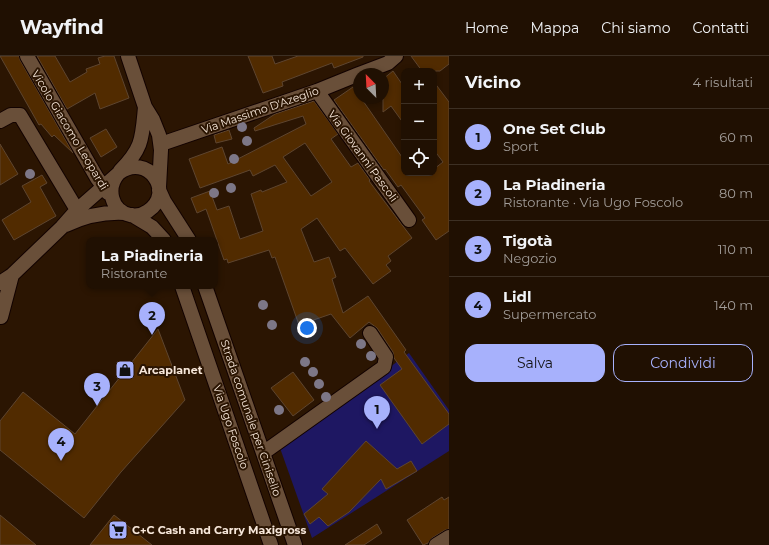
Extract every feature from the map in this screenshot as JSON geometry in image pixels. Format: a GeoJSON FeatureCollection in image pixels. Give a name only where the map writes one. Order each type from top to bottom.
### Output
{"type":"FeatureCollection","features":[{"type":"Feature","properties":{"kind":"street","name":"Vicolo Giacomo Leopardi"},"geometry":{"type":"LineString","coordinates":[[27,56],[96,178],[124,211]]}},
{"type":"Feature","properties":{"kind":"street"},"geometry":{"type":"LineString","coordinates":[[62,227],[88,216],[99,214],[124,211],[143,214],[152,208],[157,201],[161,144],[157,128],[145,107],[128,56]]}},
{"type":"Feature","properties":{"kind":"street","name":"Via Massimo D'Azeglio"},"geometry":{"type":"LineString","coordinates":[[375,68],[388,63],[396,56]]}},
{"type":"Feature","properties":{"kind":"street","name":"Via Massimo D'Azeglio"},"geometry":{"type":"LineString","coordinates":[[161,144],[317,91],[353,76]]}},
{"type":"Feature","properties":{"kind":"street","name":"Via Giovanni Pascoli"},"geometry":{"type":"LineString","coordinates":[[317,91],[409,220]]}},
{"type":"Feature","properties":{"kind":"street"},"geometry":{"type":"LineString","coordinates":[[0,283],[12,275],[134,156],[139,146],[145,107]]}},
{"type":"Feature","properties":{"kind":"street"},"geometry":{"type":"LineString","coordinates":[[0,121],[11,115],[20,115],[77,210]]}},
{"type":"Feature","properties":{"kind":"street"},"geometry":{"type":"LineString","coordinates":[[161,237],[152,228],[124,211],[111,196],[113,181],[118,173],[131,167],[145,169],[155,177],[164,201],[187,237]]}},
{"type":"Feature","properties":{"kind":"street"},"geometry":{"type":"LineString","coordinates":[[0,316],[12,275]]}},
{"type":"Feature","properties":{"kind":"street","name":"Via Ugo Foscolo"},"geometry":{"type":"LineString","coordinates":[[183,289],[271,545]]}},
{"type":"Feature","properties":{"kind":"street","name":"Strada comunale per Cinisello"},"geometry":{"type":"LineString","coordinates":[[206,289],[295,545]]}},
{"type":"Feature","properties":{"kind":"street"},"geometry":{"type":"LineString","coordinates":[[263,453],[384,367],[386,357],[370,333]]}},
{"type":"Feature","properties":{"kind":"street"},"geometry":{"type":"LineString","coordinates":[[436,545],[449,537]]}},
{"type":"Feature","properties":{"kind":"shaded area"},"geometry":{"type":"Polygon","coordinates":[[[409,353],[449,410],[449,451],[312,538],[280,448],[409,353]]]}},
{"type":"Feature","properties":{"kind":"building"},"geometry":{"type":"Polygon","coordinates":[[[0,56],[19,56],[73,153],[54,135],[52,137],[41,124],[39,125],[0,56]]]}},
{"type":"Feature","properties":{"kind":"building"},"geometry":{"type":"Polygon","coordinates":[[[37,56],[55,56],[70,82],[87,72],[86,69],[100,64],[98,58],[114,56],[129,98],[100,109],[95,93],[67,109],[37,56]]]}},
{"type":"Feature","properties":{"kind":"building"},"geometry":{"type":"Polygon","coordinates":[[[248,56],[272,56],[275,64],[298,56],[363,57],[334,68],[332,63],[282,82],[283,86],[263,93],[248,56]]]}},
{"type":"Feature","properties":{"kind":"building"},"geometry":{"type":"Polygon","coordinates":[[[411,56],[449,56],[449,64],[440,71],[437,71],[437,68],[420,68],[411,56]]]}},
{"type":"Feature","properties":{"kind":"building"},"geometry":{"type":"Polygon","coordinates":[[[393,71],[401,83],[401,120],[391,106],[383,112],[383,104],[389,104],[389,74],[393,71]]]}},
{"type":"Feature","properties":{"kind":"building"},"geometry":{"type":"Polygon","coordinates":[[[437,86],[449,102],[449,231],[436,240],[422,220],[425,218],[401,185],[398,187],[385,169],[384,170],[334,100],[353,87],[353,104],[365,104],[401,156],[401,176],[437,176],[437,167],[443,162],[437,154],[437,86]]]}},
{"type":"Feature","properties":{"kind":"building"},"geometry":{"type":"Polygon","coordinates":[[[314,101],[338,134],[331,139],[351,167],[358,163],[370,180],[369,181],[412,238],[388,256],[391,261],[386,265],[391,271],[373,284],[345,248],[340,251],[317,218],[301,229],[314,262],[329,257],[336,277],[332,279],[343,313],[368,296],[406,350],[404,352],[449,414],[449,424],[422,444],[380,385],[402,369],[377,328],[369,322],[350,338],[331,314],[299,325],[275,257],[272,258],[269,250],[228,263],[227,259],[224,260],[218,243],[218,237],[216,237],[206,209],[197,213],[191,198],[210,191],[217,210],[229,206],[240,239],[263,231],[251,194],[261,190],[262,192],[287,182],[275,165],[253,176],[250,170],[200,188],[189,159],[222,147],[228,164],[306,124],[303,116],[255,131],[254,128],[275,114],[314,101]],[[305,143],[283,157],[311,196],[332,182],[305,143]]]}},
{"type":"Feature","properties":{"kind":"building"},"geometry":{"type":"Polygon","coordinates":[[[106,129],[117,147],[101,157],[90,138],[106,129]]]}},
{"type":"Feature","properties":{"kind":"building"},"geometry":{"type":"Polygon","coordinates":[[[229,130],[232,139],[216,143],[214,135],[229,130]]]}},
{"type":"Feature","properties":{"kind":"building"},"geometry":{"type":"Polygon","coordinates":[[[0,144],[18,174],[0,185],[0,144]]]}},
{"type":"Feature","properties":{"kind":"building"},"geometry":{"type":"Polygon","coordinates":[[[42,175],[47,183],[40,187],[56,216],[14,240],[2,220],[31,202],[22,186],[42,175]]]}},
{"type":"Feature","properties":{"kind":"building"},"geometry":{"type":"Polygon","coordinates":[[[158,329],[185,400],[121,472],[84,518],[0,450],[0,421],[23,392],[75,434],[158,329]]]}},
{"type":"Feature","properties":{"kind":"building"},"geometry":{"type":"Polygon","coordinates":[[[293,372],[314,400],[293,416],[271,388],[293,372]]]}},
{"type":"Feature","properties":{"kind":"building"},"geometry":{"type":"Polygon","coordinates":[[[366,441],[397,469],[411,461],[417,471],[386,489],[381,479],[349,512],[328,526],[319,517],[310,524],[304,514],[328,494],[322,489],[366,441]]]}},
{"type":"Feature","properties":{"kind":"building"},"geometry":{"type":"Polygon","coordinates":[[[442,497],[444,500],[449,497],[449,529],[432,538],[428,543],[423,545],[407,520],[442,497]]]}},
{"type":"Feature","properties":{"kind":"building"},"geometry":{"type":"Polygon","coordinates":[[[0,515],[36,545],[0,545],[0,515]]]}},
{"type":"Feature","properties":{"kind":"building","name":"C+C Cash and Carry Maxigross"},"geometry":{"type":"Polygon","coordinates":[[[114,515],[152,545],[90,545],[114,515]]]}},
{"type":"Feature","properties":{"kind":"building"},"geometry":{"type":"Polygon","coordinates":[[[377,524],[382,533],[364,545],[345,545],[377,524]]]}},
{"type":"Feature","properties":{"kind":"place","name":"La Piadineria"},"geometry":{"type":"Point","coordinates":[152,335]}},
{"type":"Feature","properties":{"kind":"place","name":"Arcaplanet"},"geometry":{"type":"Point","coordinates":[125,370]}},
{"type":"Feature","properties":{"kind":"place","name":"Tigotà"},"geometry":{"type":"Point","coordinates":[97,406]}},
{"type":"Feature","properties":{"kind":"place","name":"One Set Club"},"geometry":{"type":"Point","coordinates":[377,429]}},
{"type":"Feature","properties":{"kind":"place","name":"Lidl"},"geometry":{"type":"Point","coordinates":[61,461]}},
{"type":"Feature","properties":{"kind":"place","name":"C+C Cash and Carry Maxigross"},"geometry":{"type":"Point","coordinates":[118,530]}}]}
